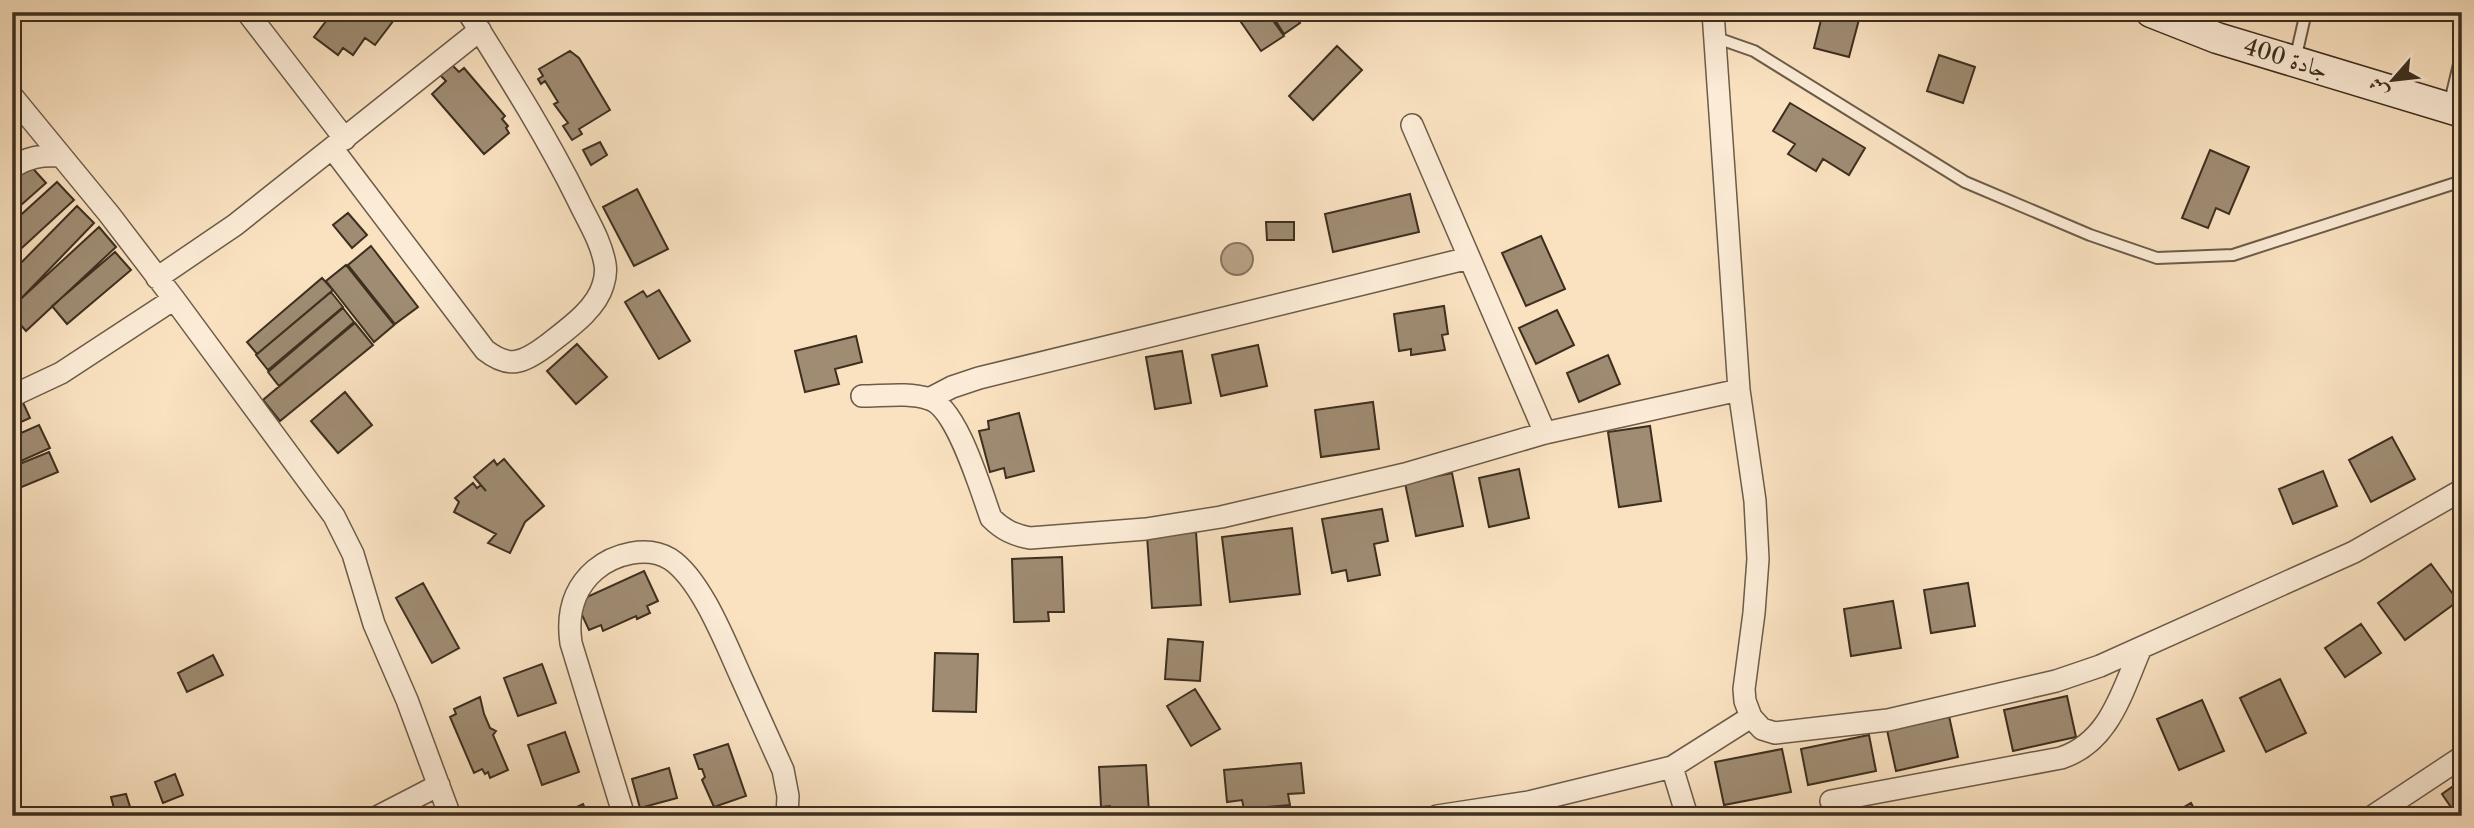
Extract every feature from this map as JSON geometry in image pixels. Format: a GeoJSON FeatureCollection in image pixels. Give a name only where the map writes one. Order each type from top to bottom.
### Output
{"type":"FeatureCollection","features":[{"type":"Feature","properties":{"kind":"main road","name":"جادة 400"},"geometry":{"type":"LineString","coordinates":[[2151,12],[2217,37],[2455,111]]}},
{"type":"Feature","properties":{"kind":"street"},"geometry":{"type":"LineString","coordinates":[[158,278],[235,225],[338,144],[474,21],[572,188],[598,241],[606,266],[604,284],[598,296],[564,332],[521,361],[509,363],[485,350],[381,215],[338,144],[247,12]]}},
{"type":"Feature","properties":{"kind":"street"},"geometry":{"type":"LineString","coordinates":[[1713,12],[1717,38],[1739,390],[1755,501],[1758,559],[1744,689],[1751,717],[1762,729],[1775,733],[1888,720],[2056,681],[2141,648],[2354,552],[2462,491]]}},
{"type":"Feature","properties":{"kind":"street"},"geometry":{"type":"LineString","coordinates":[[12,96],[158,278],[334,516],[353,554],[374,624],[407,700],[450,816]]}},
{"type":"Feature","properties":{"kind":"street"},"geometry":{"type":"LineString","coordinates":[[1412,125],[1545,433]]}},
{"type":"Feature","properties":{"kind":"street"},"geometry":{"type":"LineString","coordinates":[[12,168],[37,156],[60,156]]}},
{"type":"Feature","properties":{"kind":"street"},"geometry":{"type":"LineString","coordinates":[[862,396],[929,399],[952,387],[979,378],[1469,258]]}},
{"type":"Feature","properties":{"kind":"street"},"geometry":{"type":"LineString","coordinates":[[12,396],[61,373],[174,299]]}},
{"type":"Feature","properties":{"kind":"street"},"geometry":{"type":"LineString","coordinates":[[929,399],[943,409],[958,431],[991,518],[1014,535],[1030,538],[1146,529],[1221,517],[1405,474],[1545,433],[1739,390]]}},
{"type":"Feature","properties":{"kind":"street"},"geometry":{"type":"LineString","coordinates":[[624,816],[571,643],[568,624],[578,591],[591,574],[614,558],[646,552],[669,559],[681,569],[712,613],[783,770],[788,796],[786,816]]}},
{"type":"Feature","properties":{"kind":"street"},"geometry":{"type":"LineString","coordinates":[[1831,801],[2049,760],[2077,752],[2105,726],[2141,648]]}},
{"type":"Feature","properties":{"kind":"street"},"geometry":{"type":"LineString","coordinates":[[1437,816],[1529,802],[1672,767],[1751,717]]}},
{"type":"Feature","properties":{"kind":"street"},"geometry":{"type":"LineString","coordinates":[[2373,816],[2462,757]]}},
{"type":"Feature","properties":{"kind":"street"},"geometry":{"type":"LineString","coordinates":[[1672,767],[1687,816]]}},
{"type":"Feature","properties":{"kind":"street"},"geometry":{"type":"LineString","coordinates":[[379,816],[439,785]]}},
{"type":"Feature","properties":{"kind":"lane"},"geometry":{"type":"LineString","coordinates":[[2295,60],[2306,12]]}},
{"type":"Feature","properties":{"kind":"lane"},"geometry":{"type":"LineString","coordinates":[[1717,38],[1754,51],[1965,183],[2090,235],[2157,258],[2232,255],[2462,181]]}},
{"type":"Feature","properties":{"kind":"lane"},"geometry":{"type":"LineString","coordinates":[[2455,111],[2462,52]]}},
{"type":"Feature","properties":{"kind":"shaded area"},"geometry":{"type":"Polygon","coordinates":[[[1237,243],[1248,248],[1253,259],[1248,270],[1237,275],[1226,270],[1221,259],[1226,248],[1237,243]]]}},
{"type":"Feature","properties":{"kind":"building"},"geometry":{"type":"Polygon","coordinates":[[[333,12],[400,12],[375,45],[365,38],[353,55],[343,48],[338,55],[314,37],[333,12]]]}},
{"type":"Feature","properties":{"kind":"building"},"geometry":{"type":"Polygon","coordinates":[[[1234,12],[1267,12],[1284,36],[1261,51],[1234,12]]]}},
{"type":"Feature","properties":{"kind":"building"},"geometry":{"type":"Polygon","coordinates":[[[1270,12],[1293,12],[1300,23],[1284,34],[1270,12]]]}},
{"type":"Feature","properties":{"kind":"building"},"geometry":{"type":"Polygon","coordinates":[[[1823,12],[1861,12],[1849,57],[1814,48],[1823,12]]]}},
{"type":"Feature","properties":{"kind":"building"},"geometry":{"type":"Polygon","coordinates":[[[1337,46],[1362,70],[1313,120],[1289,96],[1337,46]]]}},
{"type":"Feature","properties":{"kind":"building"},"geometry":{"type":"Polygon","coordinates":[[[570,51],[579,58],[610,110],[579,129],[582,134],[572,140],[563,126],[568,123],[554,104],[558,102],[545,81],[541,84],[538,79],[543,76],[539,69],[570,51]]]}},
{"type":"Feature","properties":{"kind":"building"},"geometry":{"type":"Polygon","coordinates":[[[1939,55],[1975,67],[1963,103],[1927,91],[1939,55]]]}},
{"type":"Feature","properties":{"kind":"building"},"geometry":{"type":"Polygon","coordinates":[[[452,65],[459,72],[464,68],[505,116],[502,119],[508,126],[506,128],[509,133],[484,154],[432,94],[446,81],[440,75],[452,65]]]}},
{"type":"Feature","properties":{"kind":"building"},"geometry":{"type":"Polygon","coordinates":[[[1790,103],[1865,148],[1849,175],[1823,159],[1816,171],[1788,154],[1795,144],[1773,131],[1790,103]]]}},
{"type":"Feature","properties":{"kind":"building"},"geometry":{"type":"Polygon","coordinates":[[[600,142],[607,155],[591,165],[583,150],[600,142]]]}},
{"type":"Feature","properties":{"kind":"building"},"geometry":{"type":"Polygon","coordinates":[[[2210,150],[2249,167],[2229,214],[2216,208],[2208,228],[2182,218],[2210,150]]]}},
{"type":"Feature","properties":{"kind":"building"},"geometry":{"type":"Polygon","coordinates":[[[27,162],[46,183],[12,213],[12,175],[27,162]]]}},
{"type":"Feature","properties":{"kind":"building"},"geometry":{"type":"Polygon","coordinates":[[[57,182],[74,200],[12,257],[12,223],[57,182]]]}},
{"type":"Feature","properties":{"kind":"building"},"geometry":{"type":"Polygon","coordinates":[[[637,189],[668,249],[634,266],[603,207],[637,189]]]}},
{"type":"Feature","properties":{"kind":"building"},"geometry":{"type":"Polygon","coordinates":[[[1410,194],[1419,232],[1333,252],[1325,214],[1410,194]]]}},
{"type":"Feature","properties":{"kind":"building"},"geometry":{"type":"Polygon","coordinates":[[[77,206],[94,223],[12,308],[12,272],[77,206]]]}},
{"type":"Feature","properties":{"kind":"building"},"geometry":{"type":"Polygon","coordinates":[[[348,213],[367,235],[352,248],[333,225],[348,213]]]}},
{"type":"Feature","properties":{"kind":"building"},"geometry":{"type":"Polygon","coordinates":[[[1266,222],[1294,222],[1294,240],[1267,240],[1266,222]]]}},
{"type":"Feature","properties":{"kind":"building"},"geometry":{"type":"Polygon","coordinates":[[[99,227],[116,247],[26,331],[12,315],[12,307],[99,227]]]}},
{"type":"Feature","properties":{"kind":"building"},"geometry":{"type":"Polygon","coordinates":[[[1541,236],[1565,289],[1526,306],[1502,253],[1541,236]]]}},
{"type":"Feature","properties":{"kind":"building"},"geometry":{"type":"Polygon","coordinates":[[[371,246],[418,307],[395,324],[348,265],[371,246]]]}},
{"type":"Feature","properties":{"kind":"building"},"geometry":{"type":"Polygon","coordinates":[[[115,252],[131,270],[67,324],[52,306],[115,252]]]}},
{"type":"Feature","properties":{"kind":"building"},"geometry":{"type":"Polygon","coordinates":[[[346,265],[394,325],[374,342],[326,281],[346,265]]]}},
{"type":"Feature","properties":{"kind":"building"},"geometry":{"type":"Polygon","coordinates":[[[322,278],[333,290],[257,354],[247,342],[322,278]]]}},
{"type":"Feature","properties":{"kind":"building"},"geometry":{"type":"Polygon","coordinates":[[[659,290],[690,341],[659,359],[625,302],[643,291],[647,297],[659,290]]]}},
{"type":"Feature","properties":{"kind":"building"},"geometry":{"type":"Polygon","coordinates":[[[331,292],[343,307],[268,370],[256,355],[331,292]]]}},
{"type":"Feature","properties":{"kind":"building"},"geometry":{"type":"Polygon","coordinates":[[[1444,306],[1448,334],[1442,335],[1445,350],[1411,355],[1411,349],[1399,351],[1394,314],[1444,306]]]}},
{"type":"Feature","properties":{"kind":"building"},"geometry":{"type":"Polygon","coordinates":[[[343,308],[354,322],[279,386],[268,372],[343,308]]]}},
{"type":"Feature","properties":{"kind":"building"},"geometry":{"type":"Polygon","coordinates":[[[1557,310],[1574,345],[1536,364],[1519,328],[1557,310]]]}},
{"type":"Feature","properties":{"kind":"building"},"geometry":{"type":"Polygon","coordinates":[[[355,323],[373,345],[280,421],[263,400],[355,323]]]}},
{"type":"Feature","properties":{"kind":"building"},"geometry":{"type":"Polygon","coordinates":[[[856,336],[862,362],[835,369],[839,384],[805,392],[795,351],[856,336]]]}},
{"type":"Feature","properties":{"kind":"building"},"geometry":{"type":"Polygon","coordinates":[[[577,344],[607,377],[576,404],[547,371],[577,344]]]}},
{"type":"Feature","properties":{"kind":"building"},"geometry":{"type":"Polygon","coordinates":[[[1258,345],[1267,386],[1221,396],[1212,355],[1258,345]]]}},
{"type":"Feature","properties":{"kind":"building"},"geometry":{"type":"Polygon","coordinates":[[[1182,351],[1191,403],[1155,409],[1146,357],[1182,351]]]}},
{"type":"Feature","properties":{"kind":"building"},"geometry":{"type":"Polygon","coordinates":[[[1608,355],[1620,384],[1579,402],[1567,373],[1608,355]]]}},
{"type":"Feature","properties":{"kind":"building"},"geometry":{"type":"Polygon","coordinates":[[[345,392],[372,425],[338,453],[311,421],[345,392]]]}},
{"type":"Feature","properties":{"kind":"building"},"geometry":{"type":"Polygon","coordinates":[[[20,396],[30,418],[12,426],[12,399],[20,396]]]}},
{"type":"Feature","properties":{"kind":"building"},"geometry":{"type":"Polygon","coordinates":[[[1373,402],[1379,449],[1321,457],[1315,410],[1373,402]]]}},
{"type":"Feature","properties":{"kind":"building"},"geometry":{"type":"Polygon","coordinates":[[[1019,413],[1034,471],[1006,478],[1004,468],[990,472],[979,431],[989,429],[988,421],[1019,413]]]}},
{"type":"Feature","properties":{"kind":"building"},"geometry":{"type":"Polygon","coordinates":[[[39,425],[50,448],[12,465],[12,437],[39,425]]]}},
{"type":"Feature","properties":{"kind":"building"},"geometry":{"type":"Polygon","coordinates":[[[1650,426],[1661,501],[1619,507],[1608,432],[1650,426]]]}},
{"type":"Feature","properties":{"kind":"building"},"geometry":{"type":"Polygon","coordinates":[[[2392,437],[2415,479],[2371,502],[2349,460],[2392,437]]]}},
{"type":"Feature","properties":{"kind":"building"},"geometry":{"type":"Polygon","coordinates":[[[49,452],[58,472],[12,491],[12,467],[49,452]]]}},
{"type":"Feature","properties":{"kind":"building"},"geometry":{"type":"Polygon","coordinates":[[[504,459],[544,506],[525,522],[510,553],[488,543],[496,534],[454,512],[459,502],[455,498],[473,483],[477,488],[481,485],[474,477],[494,460],[497,465],[504,459]]]}},
{"type":"Feature","properties":{"kind":"building"},"geometry":{"type":"Polygon","coordinates":[[[1519,469],[1529,518],[1489,527],[1479,478],[1519,469]]]}},
{"type":"Feature","properties":{"kind":"building"},"geometry":{"type":"Polygon","coordinates":[[[2323,471],[2337,506],[2293,524],[2279,489],[2323,471]]]}},
{"type":"Feature","properties":{"kind":"building"},"geometry":{"type":"Polygon","coordinates":[[[1452,473],[1463,526],[1416,536],[1405,483],[1452,473]]]}},
{"type":"Feature","properties":{"kind":"building"},"geometry":{"type":"Polygon","coordinates":[[[1382,509],[1388,541],[1374,544],[1380,575],[1348,581],[1346,570],[1332,573],[1322,519],[1382,509]]]}},
{"type":"Feature","properties":{"kind":"building"},"geometry":{"type":"Polygon","coordinates":[[[1292,528],[1300,594],[1230,602],[1222,537],[1292,528]]]}},
{"type":"Feature","properties":{"kind":"building"},"geometry":{"type":"Polygon","coordinates":[[[1196,532],[1201,605],[1152,608],[1147,536],[1196,532]]]}},
{"type":"Feature","properties":{"kind":"building"},"geometry":{"type":"Polygon","coordinates":[[[1062,557],[1064,612],[1048,612],[1049,621],[1014,622],[1012,559],[1062,557]]]}},
{"type":"Feature","properties":{"kind":"building"},"geometry":{"type":"Polygon","coordinates":[[[2431,564],[2458,601],[2405,640],[2378,603],[2431,564]]]}},
{"type":"Feature","properties":{"kind":"building"},"geometry":{"type":"Polygon","coordinates":[[[644,571],[658,601],[647,606],[650,613],[637,619],[636,616],[603,631],[601,625],[589,630],[576,602],[644,571]]]}},
{"type":"Feature","properties":{"kind":"building"},"geometry":{"type":"Polygon","coordinates":[[[423,583],[459,648],[432,663],[396,598],[423,583]]]}},
{"type":"Feature","properties":{"kind":"building"},"geometry":{"type":"Polygon","coordinates":[[[1968,583],[1975,626],[1931,633],[1924,590],[1968,583]]]}},
{"type":"Feature","properties":{"kind":"building"},"geometry":{"type":"Polygon","coordinates":[[[1893,601],[1901,648],[1851,656],[1844,609],[1893,601]]]}},
{"type":"Feature","properties":{"kind":"building"},"geometry":{"type":"Polygon","coordinates":[[[2361,624],[2381,653],[2345,677],[2325,648],[2361,624]]]}},
{"type":"Feature","properties":{"kind":"building"},"geometry":{"type":"Polygon","coordinates":[[[1168,639],[1203,642],[1200,681],[1165,679],[1168,639]]]}},
{"type":"Feature","properties":{"kind":"building"},"geometry":{"type":"Polygon","coordinates":[[[935,653],[978,654],[976,712],[933,711],[935,653]]]}},
{"type":"Feature","properties":{"kind":"building"},"geometry":{"type":"Polygon","coordinates":[[[213,655],[223,675],[187,692],[178,673],[213,655]]]}},
{"type":"Feature","properties":{"kind":"building"},"geometry":{"type":"Polygon","coordinates":[[[542,664],[556,703],[518,716],[504,678],[542,664]]]}},
{"type":"Feature","properties":{"kind":"building"},"geometry":{"type":"Polygon","coordinates":[[[2280,679],[2306,733],[2266,752],[2240,698],[2280,679]]]}},
{"type":"Feature","properties":{"kind":"building"},"geometry":{"type":"Polygon","coordinates":[[[1195,689],[1220,729],[1191,746],[1167,706],[1195,689]]]}},
{"type":"Feature","properties":{"kind":"building"},"geometry":{"type":"Polygon","coordinates":[[[2067,696],[2076,737],[2013,751],[2004,710],[2067,696]]]}},
{"type":"Feature","properties":{"kind":"building"},"geometry":{"type":"Polygon","coordinates":[[[480,697],[490,728],[496,731],[493,735],[508,770],[490,778],[488,772],[485,774],[482,769],[474,773],[450,717],[456,714],[454,709],[480,697]]]}},
{"type":"Feature","properties":{"kind":"building"},"geometry":{"type":"Polygon","coordinates":[[[2202,700],[2224,751],[2179,770],[2157,719],[2202,700]]]}},
{"type":"Feature","properties":{"kind":"building"},"geometry":{"type":"Polygon","coordinates":[[[1949,716],[1958,757],[1896,771],[1887,730],[1949,716]]]}},
{"type":"Feature","properties":{"kind":"building"},"geometry":{"type":"Polygon","coordinates":[[[565,732],[579,772],[542,785],[528,745],[565,732]]]}},
{"type":"Feature","properties":{"kind":"building"},"geometry":{"type":"Polygon","coordinates":[[[1869,735],[1876,771],[1808,785],[1801,749],[1869,735]]]}},
{"type":"Feature","properties":{"kind":"building"},"geometry":{"type":"Polygon","coordinates":[[[728,744],[746,796],[714,807],[702,780],[705,777],[702,769],[699,769],[694,755],[728,744]]]}},
{"type":"Feature","properties":{"kind":"building"},"geometry":{"type":"Polygon","coordinates":[[[1782,749],[1791,792],[1724,805],[1715,762],[1782,749]]]}},
{"type":"Feature","properties":{"kind":"building"},"geometry":{"type":"Polygon","coordinates":[[[1301,763],[1304,793],[1288,794],[1290,805],[1244,809],[1242,800],[1227,802],[1224,770],[1301,763]]]}},
{"type":"Feature","properties":{"kind":"building"},"geometry":{"type":"Polygon","coordinates":[[[1146,765],[1149,813],[1111,816],[1110,806],[1101,807],[1099,767],[1146,765]]]}},
{"type":"Feature","properties":{"kind":"building"},"geometry":{"type":"Polygon","coordinates":[[[669,768],[677,798],[640,808],[632,779],[669,768]]]}},
{"type":"Feature","properties":{"kind":"building"},"geometry":{"type":"Polygon","coordinates":[[[175,774],[183,795],[163,803],[155,782],[175,774]]]}},
{"type":"Feature","properties":{"kind":"building"},"geometry":{"type":"Polygon","coordinates":[[[2462,780],[2462,816],[2457,816],[2442,794],[2462,780]]]}},
{"type":"Feature","properties":{"kind":"building"},"geometry":{"type":"Polygon","coordinates":[[[126,794],[132,813],[116,816],[111,797],[126,794]]]}},
{"type":"Feature","properties":{"kind":"building"},"geometry":{"type":"Polygon","coordinates":[[[2191,803],[2198,816],[2169,816],[2191,803]]]}},
{"type":"Feature","properties":{"kind":"building"},"geometry":{"type":"Polygon","coordinates":[[[583,804],[588,816],[557,816],[583,804]]]}}]}
